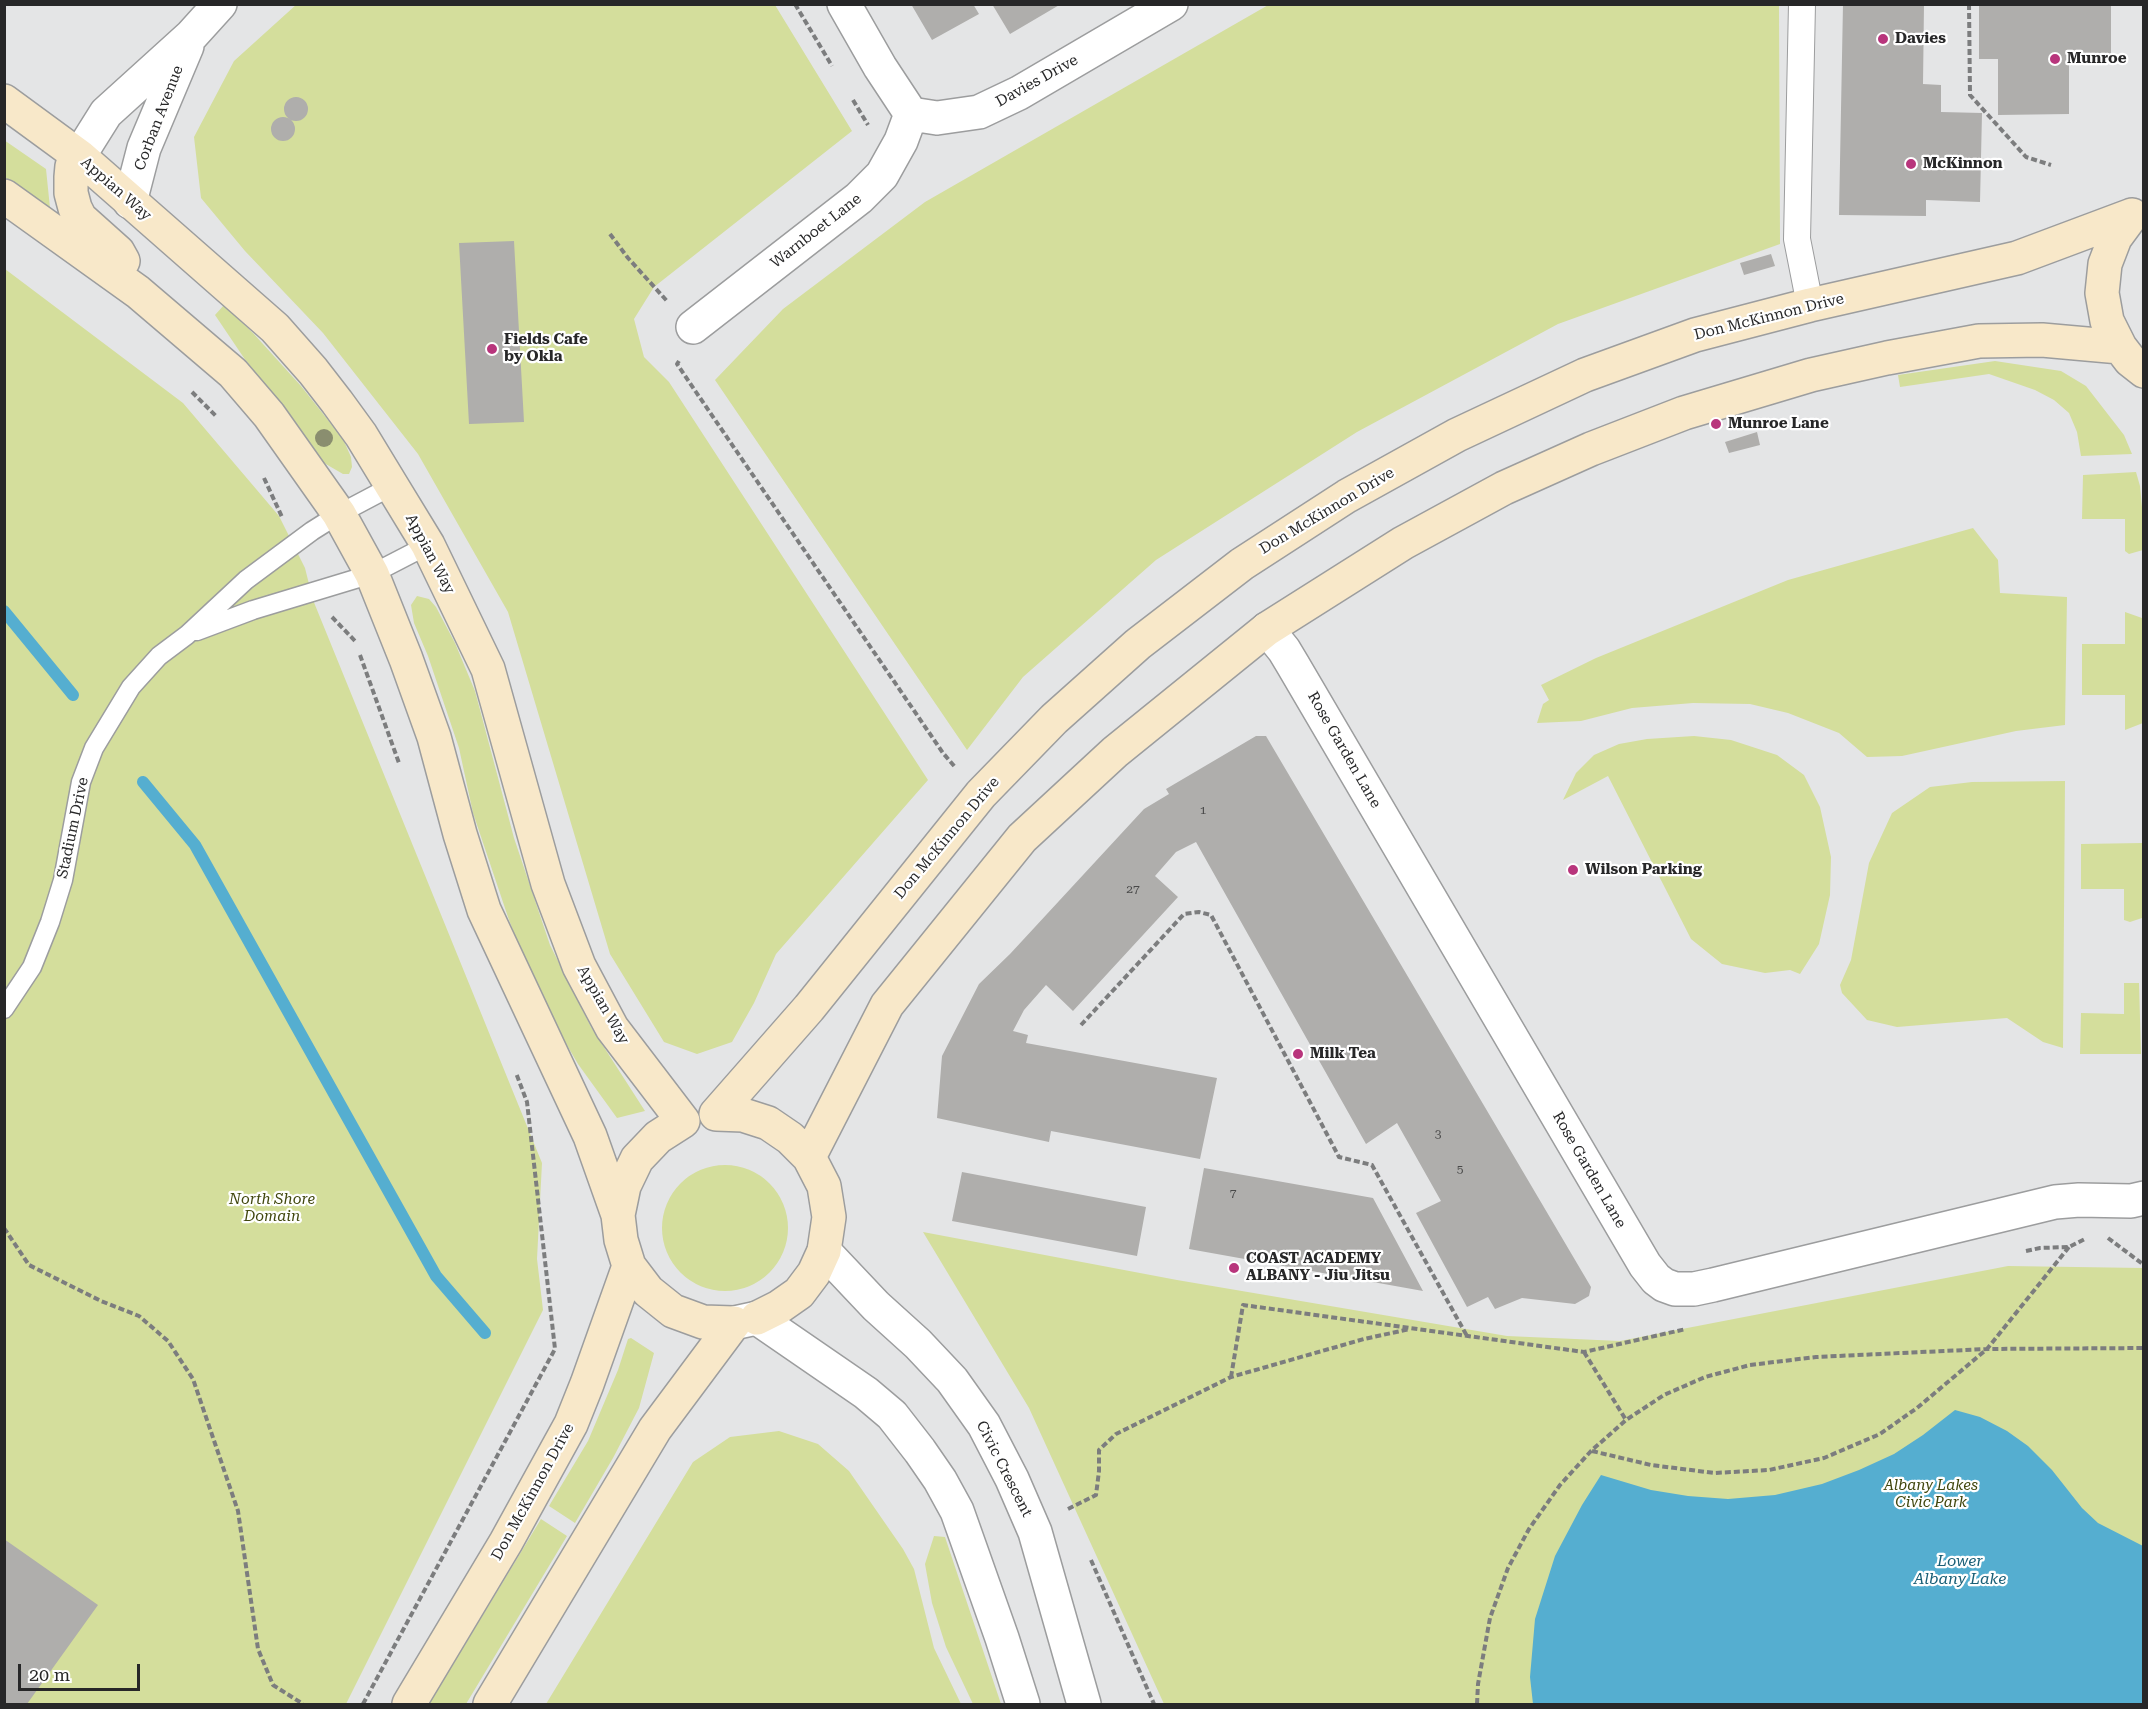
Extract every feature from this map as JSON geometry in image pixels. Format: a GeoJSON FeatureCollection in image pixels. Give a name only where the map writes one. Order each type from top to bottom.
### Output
{"type":"FeatureCollection","features":[{"type":"Feature","properties":{"kind":"main road","name":"Appian Way"},"geometry":{"type":"LineString","coordinates":[[4,101],[79,156],[275,328],[313,371],[361,435],[428,545],[488,669],[548,884],[579,966],[612,1028],[683,1121]]}},
{"type":"Feature","properties":{"kind":"main road"},"geometry":{"type":"LineString","coordinates":[[79,156],[72,166],[71,177],[71,193],[75,208],[87,226],[118,252],[138,292]]}},
{"type":"Feature","properties":{"kind":"main road"},"geometry":{"type":"LineString","coordinates":[[4,196],[138,292],[233,373],[269,415],[339,514],[372,574],[396,631],[434,737],[460,834],[484,910],[590,1136],[618,1215],[621,1240],[629,1266],[648,1291],[673,1311],[703,1322],[746,1321],[779,1307],[799,1293],[814,1273],[824,1251],[829,1217],[824,1186],[808,1156],[790,1138],[768,1123],[743,1115],[716,1114]]}},
{"type":"Feature","properties":{"kind":"main road","name":"Don McKinnon Drive"},"geometry":{"type":"LineString","coordinates":[[716,1114],[808,1008],[981,794],[1054,719],[1138,644],[1242,564],[1347,496],[1457,435],[1586,375],[1695,335],[1810,305],[2017,258],[2138,210]]}},
{"type":"Feature","properties":{"kind":"main road"},"geometry":{"type":"LineString","coordinates":[[2138,210],[2115,238],[2105,264],[2103,293],[2107,321],[2130,360],[2143,371]]}},
{"type":"Feature","properties":{"kind":"main road"},"geometry":{"type":"LineString","coordinates":[[808,1156],[887,1005],[1022,838],[1115,752],[1267,629],[1404,543],[1504,488],[1592,448],[1684,413],[1811,375],[1979,341],[2042,340],[2121,347]]}},
{"type":"Feature","properties":{"kind":"main road"},"geometry":{"type":"LineString","coordinates":[[618,1215],[624,1186],[637,1159],[658,1137],[683,1121]]}},
{"type":"Feature","properties":{"kind":"main road","name":"Don McKinnon Drive"},"geometry":{"type":"LineString","coordinates":[[409,1704],[512,1533],[571,1424],[629,1266]]}},
{"type":"Feature","properties":{"kind":"main road"},"geometry":{"type":"LineString","coordinates":[[490,1704],[655,1429],[746,1321]]}},
{"type":"Feature","properties":{"kind":"street","name":"Corban Avenue"},"geometry":{"type":"LineString","coordinates":[[79,156],[106,113],[191,36],[220,4]]}},
{"type":"Feature","properties":{"kind":"street"},"geometry":{"type":"LineString","coordinates":[[844,4],[880,67],[912,114]]}},
{"type":"Feature","properties":{"kind":"street","name":"Davies Drive"},"geometry":{"type":"LineString","coordinates":[[912,114],[937,118],[979,111],[1019,93],[1171,4]]}},
{"type":"Feature","properties":{"kind":"street"},"geometry":{"type":"LineString","coordinates":[[1802,4],[1797,239],[1810,305]]}},
{"type":"Feature","properties":{"kind":"street","name":"Corban Avenue"},"geometry":{"type":"LineString","coordinates":[[130,202],[144,148],[191,36]]}},
{"type":"Feature","properties":{"kind":"street","name":"Warnboet Lane"},"geometry":{"type":"LineString","coordinates":[[693,327],[859,198],[882,175],[901,141],[912,114]]}},
{"type":"Feature","properties":{"kind":"street"},"geometry":{"type":"LineString","coordinates":[[2143,371],[2144,377]]}},
{"type":"Feature","properties":{"kind":"street","name":"Rose Garden Lane"},"geometry":{"type":"LineString","coordinates":[[1267,629],[1293,665],[1645,1265],[1664,1285],[1675,1289],[1694,1289],[1713,1285],[2055,1202],[2131,1201],[2144,1198]]}},
{"type":"Feature","properties":{"kind":"street"},"geometry":{"type":"LineString","coordinates":[[683,1121],[716,1114]]}},
{"type":"Feature","properties":{"kind":"street","name":"Civic Crescent"},"geometry":{"type":"LineString","coordinates":[[824,1251],[876,1306],[918,1344],[952,1380],[984,1425],[1012,1479],[1035,1532],[1084,1704]]}},
{"type":"Feature","properties":{"kind":"street"},"geometry":{"type":"LineString","coordinates":[[746,1321],[866,1393],[892,1415],[940,1480],[957,1510],[1023,1704]]}},
{"type":"Feature","properties":{"kind":"lane","name":"Stadium Drive"},"geometry":{"type":"LineString","coordinates":[[4,1009],[32,967],[50,922],[63,880],[81,782],[94,748],[131,687],[159,656],[187,635],[246,580],[312,531],[392,486]]}},
{"type":"Feature","properties":{"kind":"lane","name":"Stadium Drive"},"geometry":{"type":"LineString","coordinates":[[187,635],[253,610],[372,574],[428,545]]}},
{"type":"Feature","properties":{"kind":"path"},"geometry":{"type":"LineString","coordinates":[[1969,4],[1970,95],[2026,157],[2051,165]]}},
{"type":"Feature","properties":{"kind":"path"},"geometry":{"type":"LineString","coordinates":[[610,234],[649,282],[693,327],[677,364],[943,753],[981,794]]}},
{"type":"Feature","properties":{"kind":"path"},"geometry":{"type":"LineString","coordinates":[[186,386],[220,419]]}},
{"type":"Feature","properties":{"kind":"path"},"geometry":{"type":"LineString","coordinates":[[262,473],[280,514]]}},
{"type":"Feature","properties":{"kind":"path"},"geometry":{"type":"LineString","coordinates":[[330,615],[355,639],[402,771]]}},
{"type":"Feature","properties":{"kind":"path"},"geometry":{"type":"LineString","coordinates":[[1082,1025],[1184,914],[1199,912],[1211,915],[1339,1157],[1372,1165],[1467,1336]]}},
{"type":"Feature","properties":{"kind":"path"},"geometry":{"type":"LineString","coordinates":[[363,1704],[555,1349],[527,1102],[514,1070]]}},
{"type":"Feature","properties":{"kind":"path"},"geometry":{"type":"LineString","coordinates":[[4,1228],[29,1265],[101,1301],[140,1316],[168,1341],[193,1378],[238,1510],[258,1649],[273,1685],[303,1704]]}},
{"type":"Feature","properties":{"kind":"path"},"geometry":{"type":"LineString","coordinates":[[1591,1451],[1651,1465],[1714,1473],[1769,1470],[1824,1458],[1880,1434],[1917,1408],[1987,1349],[2069,1247]]}},
{"type":"Feature","properties":{"kind":"path"},"geometry":{"type":"LineString","coordinates":[[1068,1509],[1096,1495],[1099,1450],[1116,1434],[1231,1377],[1364,1339],[1413,1328],[1243,1305],[1231,1377]]}},
{"type":"Feature","properties":{"kind":"path"},"geometry":{"type":"LineString","coordinates":[[1477,1704],[1478,1684],[1490,1618],[1508,1568],[1535,1520],[1560,1485],[1591,1451],[1626,1420],[1664,1395],[1705,1377],[1750,1365],[1816,1357],[1987,1349],[2144,1348]]}},
{"type":"Feature","properties":{"kind":"path"},"geometry":{"type":"LineString","coordinates":[[1584,1352],[1626,1420]]}},
{"type":"Feature","properties":{"kind":"path"},"geometry":{"type":"LineString","coordinates":[[1091,1560],[1154,1704]]}},
{"type":"Feature","properties":{"kind":"green space"},"geometry":{"type":"Polygon","coordinates":[[[297,4],[775,5],[852,131],[654,287],[634,319],[644,357],[669,382],[928,780],[776,954],[754,1003],[732,1042],[697,1054],[664,1042],[610,954],[508,612],[418,454],[323,333],[245,251],[201,198],[194,137],[234,61],[297,4]]]}},
{"type":"Feature","properties":{"kind":"green space"},"geometry":{"type":"Polygon","coordinates":[[[1270,4],[1779,5],[1780,244],[1558,324],[1357,432],[1156,560],[1023,677],[967,750],[715,380],[783,309],[925,202],[1270,4]]]}},
{"type":"Feature","properties":{"kind":"green space"},"geometry":{"type":"Polygon","coordinates":[[[4,140],[46,169],[50,208],[46,210],[5,177],[4,140]]]}},
{"type":"Feature","properties":{"kind":"green space","name":"North Shore Domain"},"geometry":{"type":"Polygon","coordinates":[[[5,269],[183,403],[279,516],[305,568],[313,600],[542,1163],[537,1259],[543,1310],[346,1704],[5,1704],[5,269]]]}},
{"type":"Feature","properties":{"kind":"green space"},"geometry":{"type":"Polygon","coordinates":[[[224,305],[301,386],[343,439],[351,457],[352,467],[349,474],[343,474],[324,463],[244,358],[215,315],[224,305]]]}},
{"type":"Feature","properties":{"kind":"green space"},"geometry":{"type":"Polygon","coordinates":[[[1995,361],[2061,371],[2086,386],[2124,435],[2132,454],[2081,456],[2077,432],[2069,413],[2054,400],[2035,390],[1989,374],[1900,387],[1898,375],[1995,361]]]}},
{"type":"Feature","properties":{"kind":"green space"},"geometry":{"type":"Polygon","coordinates":[[[2136,472],[2140,486],[2143,518],[2143,550],[2129,554],[2125,551],[2125,519],[2082,519],[2083,475],[2136,472]]]}},
{"type":"Feature","properties":{"kind":"green space"},"geometry":{"type":"Polygon","coordinates":[[[1973,528],[1998,560],[2000,593],[2067,597],[2065,725],[2016,731],[1902,756],[1867,757],[1839,733],[1788,713],[1750,704],[1693,703],[1632,708],[1581,721],[1537,723],[1543,704],[1549,700],[1541,685],[1596,658],[1788,580],[1973,528]]]}},
{"type":"Feature","properties":{"kind":"green space"},"geometry":{"type":"Polygon","coordinates":[[[417,596],[429,599],[436,607],[455,643],[475,691],[514,838],[550,945],[591,1027],[645,1111],[617,1118],[578,1064],[540,999],[509,920],[473,813],[459,748],[428,656],[414,623],[411,605],[417,596]]]}},
{"type":"Feature","properties":{"kind":"green space"},"geometry":{"type":"Polygon","coordinates":[[[2125,612],[2142,618],[2143,723],[2125,730],[2125,695],[2082,695],[2082,644],[2125,644],[2125,612]]]}},
{"type":"Feature","properties":{"kind":"green space"},"geometry":{"type":"Polygon","coordinates":[[[1694,736],[1731,740],[1777,755],[1804,775],[1820,807],[1831,857],[1830,895],[1819,944],[1800,974],[1790,970],[1765,973],[1722,964],[1691,939],[1608,776],[1563,800],[1576,773],[1594,755],[1619,744],[1647,739],[1694,736]]]}},
{"type":"Feature","properties":{"kind":"green space"},"geometry":{"type":"Polygon","coordinates":[[[2065,781],[2063,1048],[2043,1042],[2007,1018],[1897,1027],[1867,1020],[1842,993],[1840,985],[1851,960],[1869,863],[1892,813],[1930,787],[1972,782],[2065,781]]]}},
{"type":"Feature","properties":{"kind":"green space"},"geometry":{"type":"Polygon","coordinates":[[[2142,843],[2142,918],[2130,922],[2124,920],[2124,889],[2081,889],[2081,844],[2142,843]]]}},
{"type":"Feature","properties":{"kind":"green space"},"geometry":{"type":"Polygon","coordinates":[[[2124,983],[2139,983],[2141,1054],[2080,1054],[2081,1013],[2124,1014],[2124,983]]]}},
{"type":"Feature","properties":{"kind":"green space"},"geometry":{"type":"Polygon","coordinates":[[[725,1165],[749,1169],[770,1183],[784,1204],[788,1228],[784,1252],[770,1273],[749,1287],[725,1291],[701,1287],[680,1273],[666,1252],[662,1228],[666,1204],[680,1183],[701,1169],[725,1165]]]}},
{"type":"Feature","properties":{"kind":"green space","name":"Albany Lakes Civic Park"},"geometry":{"type":"Polygon","coordinates":[[[923,1232],[1177,1280],[1507,1336],[1620,1341],[2008,1266],[2143,1268],[2143,1704],[1164,1704],[1029,1408],[923,1232]]]}},
{"type":"Feature","properties":{"kind":"green space"},"geometry":{"type":"Polygon","coordinates":[[[631,1338],[654,1353],[639,1408],[575,1523],[549,1506],[588,1441],[618,1370],[628,1339],[631,1338]]]}},
{"type":"Feature","properties":{"kind":"green space"},"geometry":{"type":"Polygon","coordinates":[[[779,1431],[818,1444],[849,1471],[903,1549],[914,1569],[934,1648],[961,1704],[546,1704],[693,1462],[730,1437],[779,1431]]]}},
{"type":"Feature","properties":{"kind":"green space"},"geometry":{"type":"Polygon","coordinates":[[[541,1519],[567,1536],[466,1704],[429,1704],[541,1519]]]}},
{"type":"Feature","properties":{"kind":"green space"},"geometry":{"type":"Polygon","coordinates":[[[934,1536],[945,1537],[1001,1704],[973,1704],[946,1647],[932,1603],[925,1564],[934,1536]]]}},
{"type":"Feature","properties":{"kind":"water","name":"Lower Albany Lake"},"geometry":{"type":"Polygon","coordinates":[[[1955,1410],[1980,1417],[2007,1431],[2028,1446],[2098,1523],[2143,1546],[2143,1704],[1533,1704],[1530,1677],[1535,1619],[1555,1556],[1601,1475],[1651,1490],[1688,1496],[1728,1499],[1775,1495],[1822,1484],[1894,1454],[1955,1410]]]}},
{"type":"Feature","properties":{"kind":"building"},"geometry":{"type":"Polygon","coordinates":[[[911,4],[973,4],[979,14],[932,40],[911,4]]]}},
{"type":"Feature","properties":{"kind":"building"},"geometry":{"type":"Polygon","coordinates":[[[992,4],[1061,4],[1010,34],[992,4]]]}},
{"type":"Feature","properties":{"kind":"building"},"geometry":{"type":"Polygon","coordinates":[[[1843,4],[1924,4],[1923,84],[1941,85],[1941,112],[1982,113],[1980,202],[1926,200],[1926,216],[1839,215],[1843,4]]]}},
{"type":"Feature","properties":{"kind":"building","name":"Munroe"},"geometry":{"type":"Polygon","coordinates":[[[1979,4],[2111,4],[2111,60],[2069,60],[2069,114],[1998,115],[1998,59],[1979,59],[1979,4]]]}},
{"type":"Feature","properties":{"kind":"building"},"geometry":{"type":"Polygon","coordinates":[[[296,97],[304,101],[308,109],[304,117],[296,121],[288,117],[284,109],[288,101],[296,97]]]}},
{"type":"Feature","properties":{"kind":"building"},"geometry":{"type":"Polygon","coordinates":[[[283,117],[291,121],[295,129],[291,137],[283,141],[275,137],[271,129],[275,121],[283,117]]]}},
{"type":"Feature","properties":{"kind":"building","name":"Fields Cafe by Okla"},"geometry":{"type":"Polygon","coordinates":[[[514,241],[524,422],[469,424],[459,243],[514,241]]]}},
{"type":"Feature","properties":{"kind":"building"},"geometry":{"type":"Polygon","coordinates":[[[1771,254],[1775,266],[1744,275],[1740,263],[1771,254]]]}},
{"type":"Feature","properties":{"kind":"building"},"geometry":{"type":"Polygon","coordinates":[[[1757,432],[1760,445],[1729,453],[1725,442],[1757,432]]]}},
{"type":"Feature","properties":{"kind":"building"},"geometry":{"type":"Polygon","coordinates":[[[1256,736],[1266,736],[1591,1287],[1589,1296],[1575,1304],[1522,1298],[1495,1309],[1488,1297],[1467,1307],[1416,1213],[1441,1201],[1397,1123],[1366,1144],[1196,842],[1176,852],[1155,876],[1178,897],[1073,1011],[1046,985],[1024,1010],[1013,1031],[1028,1035],[1026,1043],[1217,1078],[1200,1159],[1051,1131],[1049,1142],[937,1118],[942,1056],[979,984],[1010,954],[1144,809],[1169,794],[1166,789],[1256,736]]]}},
{"type":"Feature","properties":{"kind":"building"},"geometry":{"type":"Polygon","coordinates":[[[1204,1168],[1373,1198],[1423,1291],[1189,1249],[1204,1168]]]}},
{"type":"Feature","properties":{"kind":"building"},"geometry":{"type":"Polygon","coordinates":[[[962,1172],[1146,1207],[1137,1256],[952,1221],[962,1172]]]}},
{"type":"Feature","properties":{"kind":"building"},"geometry":{"type":"Polygon","coordinates":[[[4,1539],[98,1605],[27,1704],[4,1704],[4,1539]]]}},
{"type":"Feature","properties":{"kind":"waterway"},"geometry":{"type":"LineString","coordinates":[[4,611],[73,695]]}},
{"type":"Feature","properties":{"kind":"waterway"},"geometry":{"type":"LineString","coordinates":[[143,782],[195,845],[436,1276],[485,1333]]}},
{"type":"Feature","properties":{"kind":"place","name":"Davies"},"geometry":{"type":"Point","coordinates":[1883,39]}},
{"type":"Feature","properties":{"kind":"place","name":"Munroe"},"geometry":{"type":"Point","coordinates":[2055,59]}},
{"type":"Feature","properties":{"kind":"place","name":"McKinnon"},"geometry":{"type":"Point","coordinates":[1911,164]}},
{"type":"Feature","properties":{"kind":"place","name":"Fields Cafe by Okla"},"geometry":{"type":"Point","coordinates":[492,349]}},
{"type":"Feature","properties":{"kind":"place","name":"Munroe Lane"},"geometry":{"type":"Point","coordinates":[1716,424]}},
{"type":"Feature","properties":{"kind":"place","name":"Wilson Parking"},"geometry":{"type":"Point","coordinates":[1573,870]}},
{"type":"Feature","properties":{"kind":"place","name":"Milk Tea"},"geometry":{"type":"Point","coordinates":[1298,1054]}},
{"type":"Feature","properties":{"kind":"place","name":"COAST ACADEMY ALBANY - Jiu Jitsu"},"geometry":{"type":"Point","coordinates":[1234,1268]}}]}
